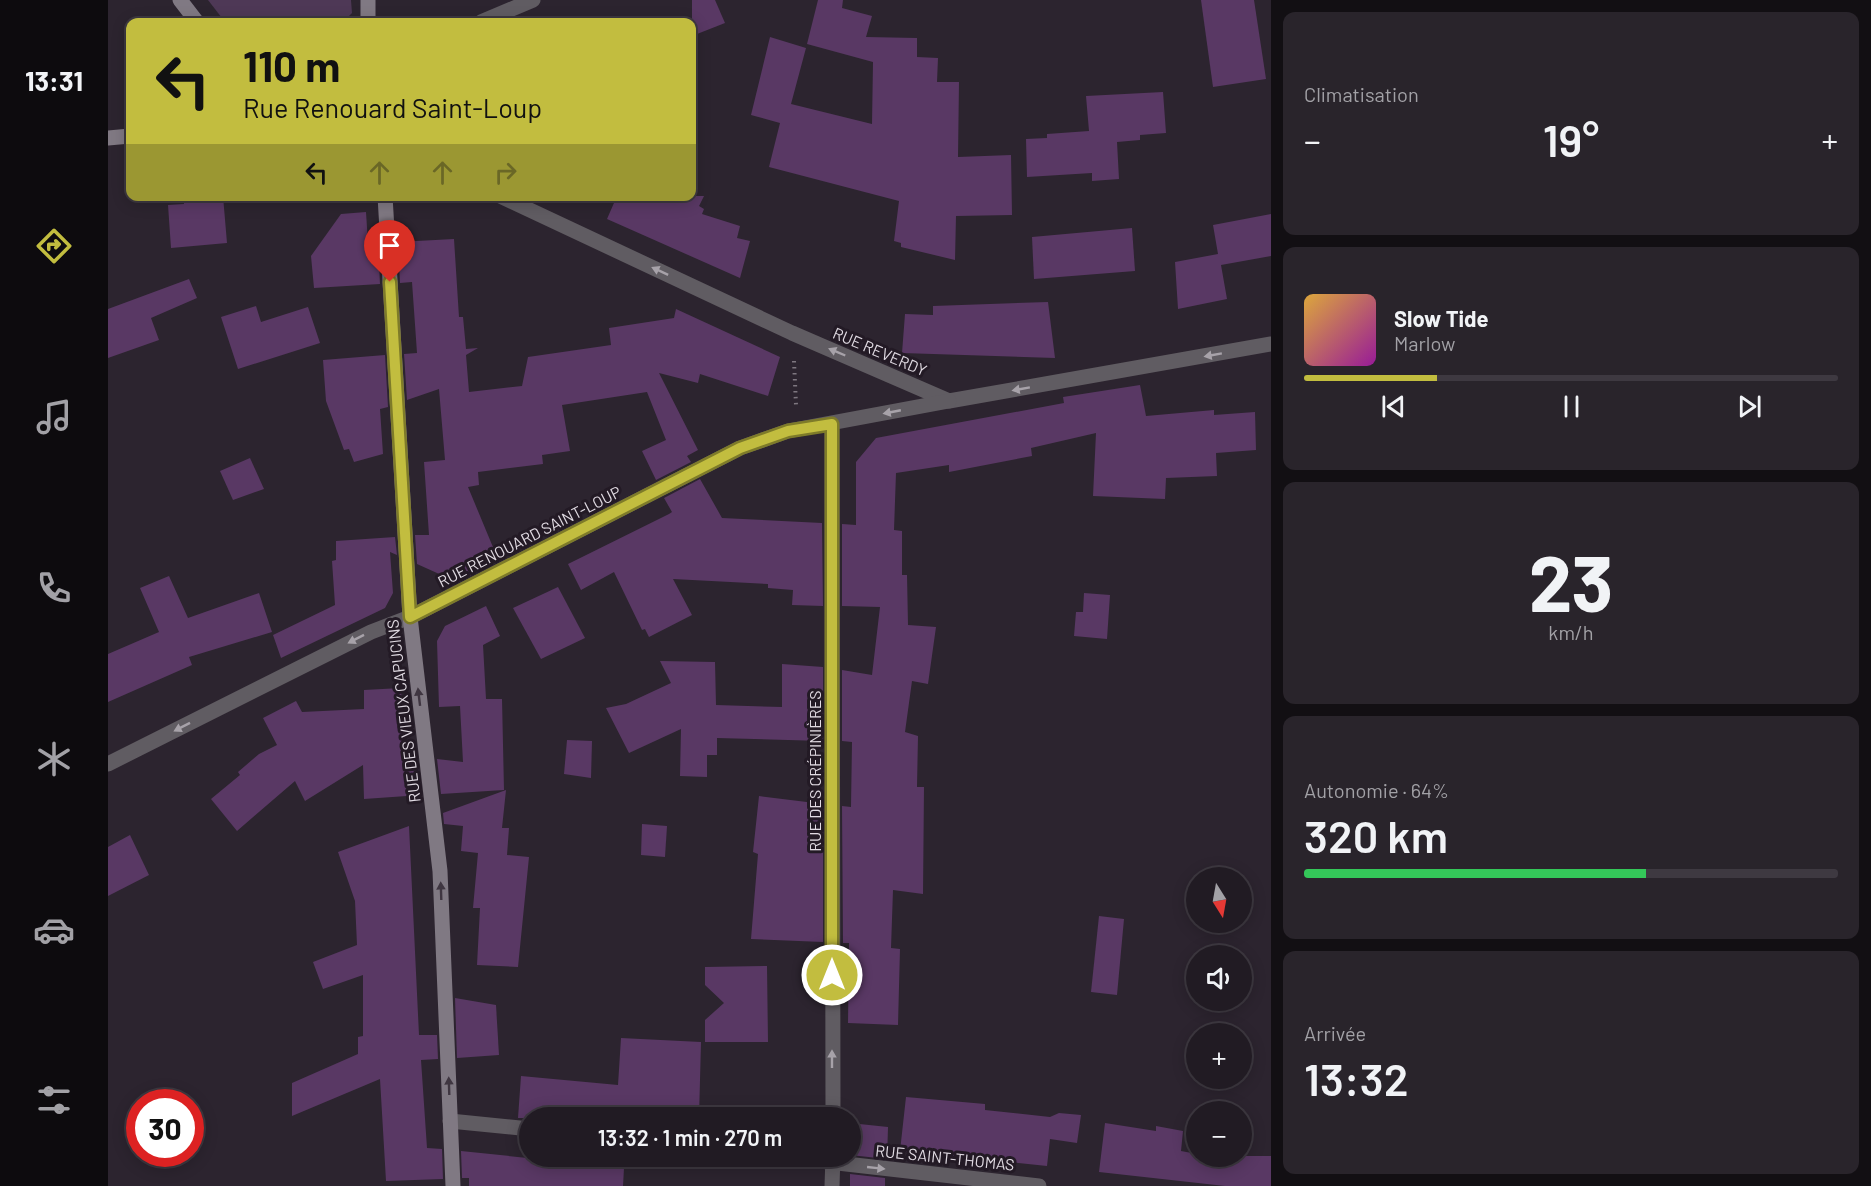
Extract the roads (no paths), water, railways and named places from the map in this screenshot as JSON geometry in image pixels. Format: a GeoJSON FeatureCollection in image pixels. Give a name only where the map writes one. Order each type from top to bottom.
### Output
{"type":"FeatureCollection","features":[{"type":"Feature","properties":{"kind":"street"},"geometry":{"type":"LineString","coordinates":[[180,0],[194,18]]}},
{"type":"Feature","properties":{"kind":"street"},"geometry":{"type":"LineString","coordinates":[[368,0],[368,18]]}},
{"type":"Feature","properties":{"kind":"street"},"geometry":{"type":"LineString","coordinates":[[490,18],[533,0]]}},
{"type":"Feature","properties":{"kind":"street"},"geometry":{"type":"LineString","coordinates":[[108,138],[126,136]]}},
{"type":"Feature","properties":{"kind":"street","name":"RUE DES VIEUX CAPUCINS"},"geometry":{"type":"LineString","coordinates":[[385,201],[410,617],[440,871],[453,1186]]}},
{"type":"Feature","properties":{"kind":"street","name":"RUE REVERDY"},"geometry":{"type":"LineString","coordinates":[[511,201],[792,333],[949,401]]}},
{"type":"Feature","properties":{"kind":"street"},"geometry":{"type":"LineString","coordinates":[[949,401],[1271,344]]}},
{"type":"Feature","properties":{"kind":"street","name":"RUE RENOUARD SAINT-LOUP"},"geometry":{"type":"LineString","coordinates":[[108,764],[371,632],[410,617],[740,448],[788,431],[949,401]]}},
{"type":"Feature","properties":{"kind":"street","name":"RUE DES CRÉPINIÈRES"},"geometry":{"type":"LineString","coordinates":[[832,424],[833,1107]]}},
{"type":"Feature","properties":{"kind":"street"},"geometry":{"type":"LineString","coordinates":[[450,1121],[519,1129]]}},
{"type":"Feature","properties":{"kind":"street","name":"RUE SAINT-THOMAS"},"geometry":{"type":"LineString","coordinates":[[861,1164],[1039,1186]]}},
{"type":"Feature","properties":{"kind":"street"},"geometry":{"type":"LineString","coordinates":[[832,1167],[832,1186]]}}]}
